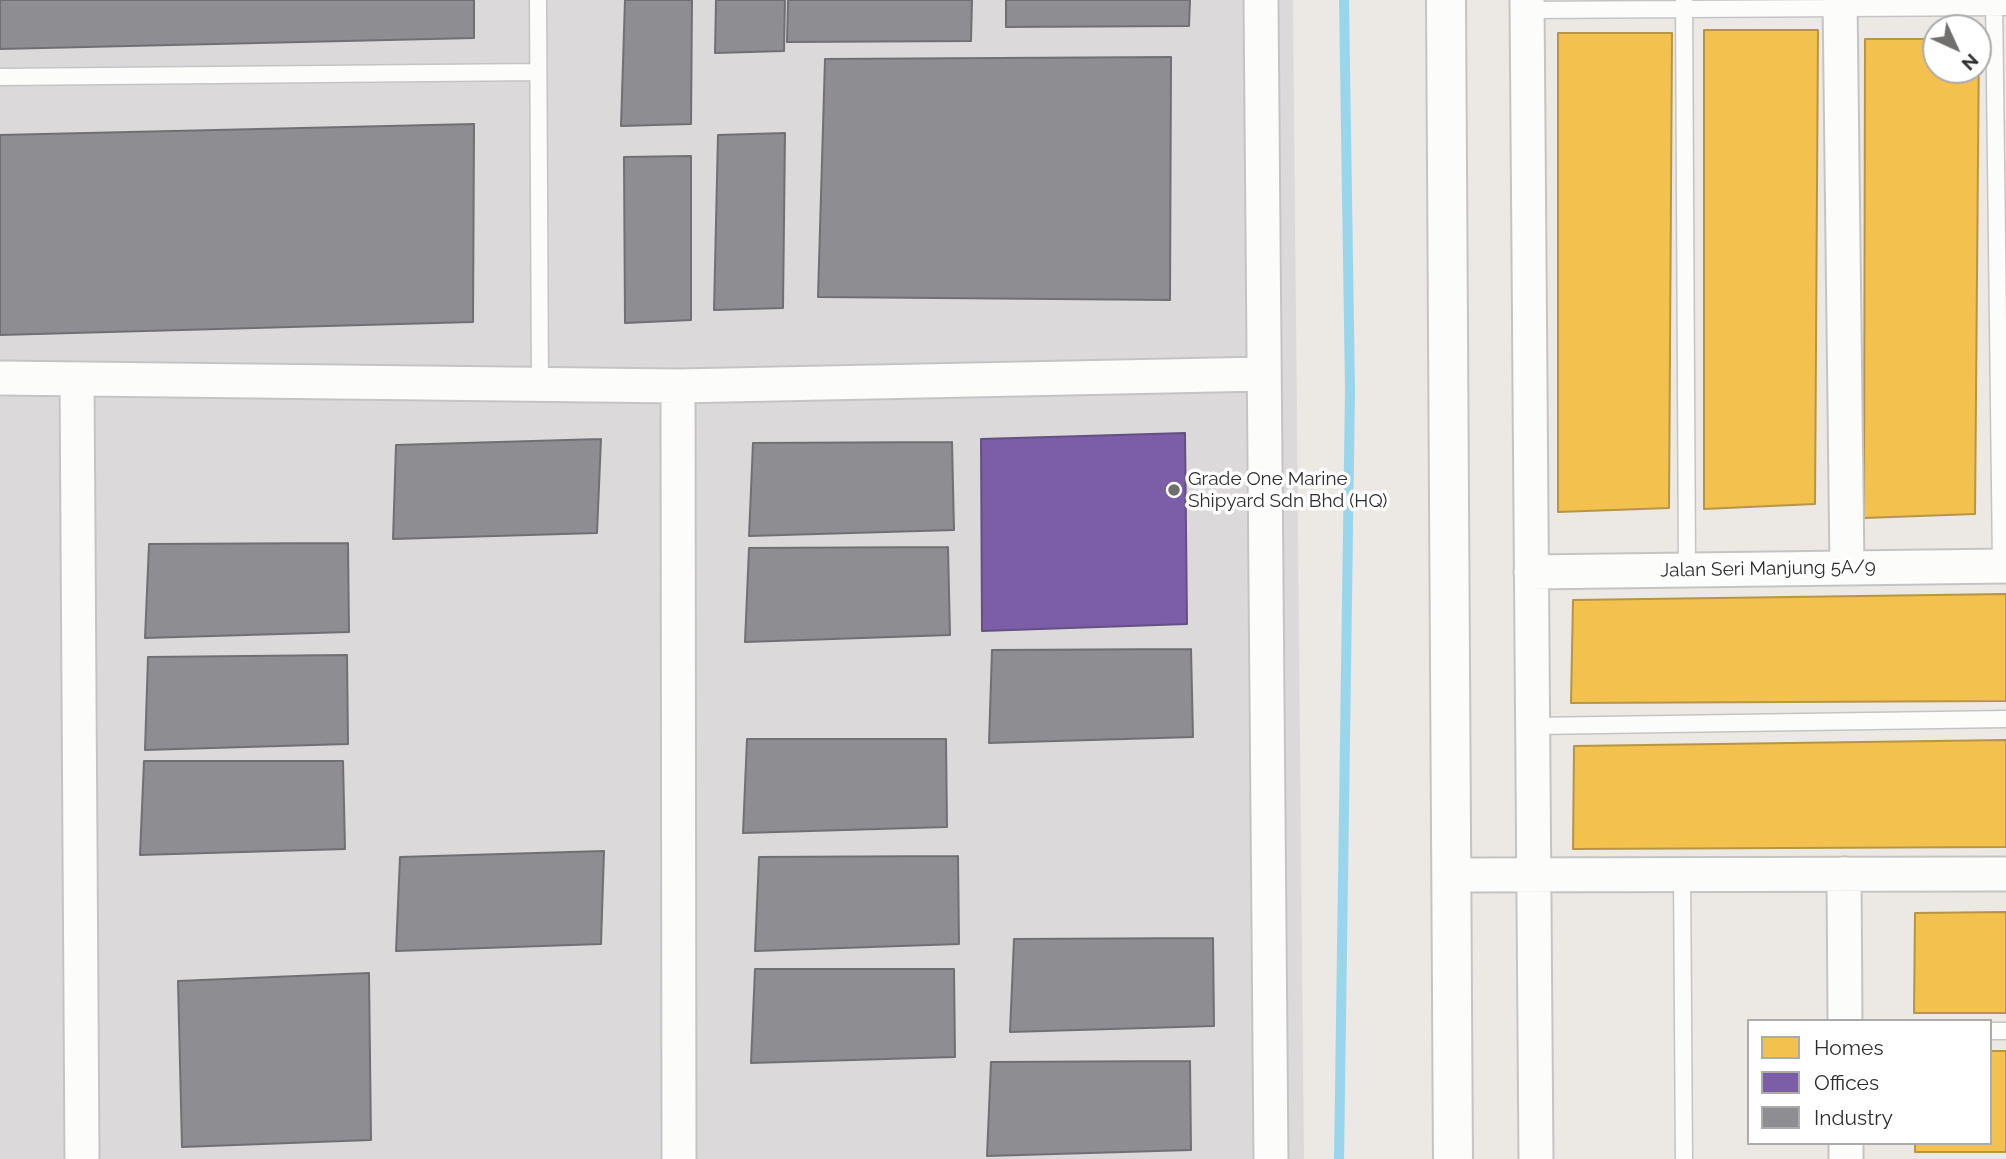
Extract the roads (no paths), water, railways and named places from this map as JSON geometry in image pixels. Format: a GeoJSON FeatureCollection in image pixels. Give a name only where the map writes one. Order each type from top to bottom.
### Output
{"type":"FeatureCollection","features":[{"type":"Feature","properties":{"kind":"street"},"geometry":{"type":"LineString","coordinates":[[1261,0],[1271,1159]]}},
{"type":"Feature","properties":{"kind":"street"},"geometry":{"type":"LineString","coordinates":[[1447,0],[1453,1159]]}},
{"type":"Feature","properties":{"kind":"street"},"geometry":{"type":"LineString","coordinates":[[1840,4],[1847,568]]}},
{"type":"Feature","properties":{"kind":"street"},"geometry":{"type":"LineString","coordinates":[[1527,5],[1536,1159]]}},
{"type":"Feature","properties":{"kind":"street"},"geometry":{"type":"LineString","coordinates":[[0,378],[678,386],[1264,374]]}},
{"type":"Feature","properties":{"kind":"street"},"geometry":{"type":"LineString","coordinates":[[77,379],[82,1159]]}},
{"type":"Feature","properties":{"kind":"street"},"geometry":{"type":"LineString","coordinates":[[678,386],[679,1159]]}},
{"type":"Feature","properties":{"kind":"street","name":"Jalan Seri Manjung 5A/9"},"geometry":{"type":"LineString","coordinates":[[1531,572],[2003,566]]}},
{"type":"Feature","properties":{"kind":"street"},"geometry":{"type":"LineString","coordinates":[[1844,874],[1845,1019]]}},
{"type":"Feature","properties":{"kind":"street"},"geometry":{"type":"LineString","coordinates":[[1452,875],[2006,874]]}},
{"type":"Feature","properties":{"kind":"lane"},"geometry":{"type":"LineString","coordinates":[[538,0],[540,384]]}},
{"type":"Feature","properties":{"kind":"lane"},"geometry":{"type":"LineString","coordinates":[[1527,5],[1998,5],[2003,566]]}},
{"type":"Feature","properties":{"kind":"lane"},"geometry":{"type":"LineString","coordinates":[[1684,5],[1687,570]]}},
{"type":"Feature","properties":{"kind":"lane"},"geometry":{"type":"LineString","coordinates":[[0,77],[538,72]]}},
{"type":"Feature","properties":{"kind":"lane"},"geometry":{"type":"LineString","coordinates":[[1533,726],[2006,719]]}},
{"type":"Feature","properties":{"kind":"lane"},"geometry":{"type":"LineString","coordinates":[[1682,874],[1684,1159]]}},
{"type":"Feature","properties":{"kind":"waterway"},"geometry":{"type":"LineString","coordinates":[[1339,1159],[1350,390],[1344,0]]}},
{"type":"Feature","properties":{"kind":"place","name":"Grade One Marine Shipyard Sdn Bhd (HQ)"},"geometry":{"type":"Point","coordinates":[1174,490]}}]}
